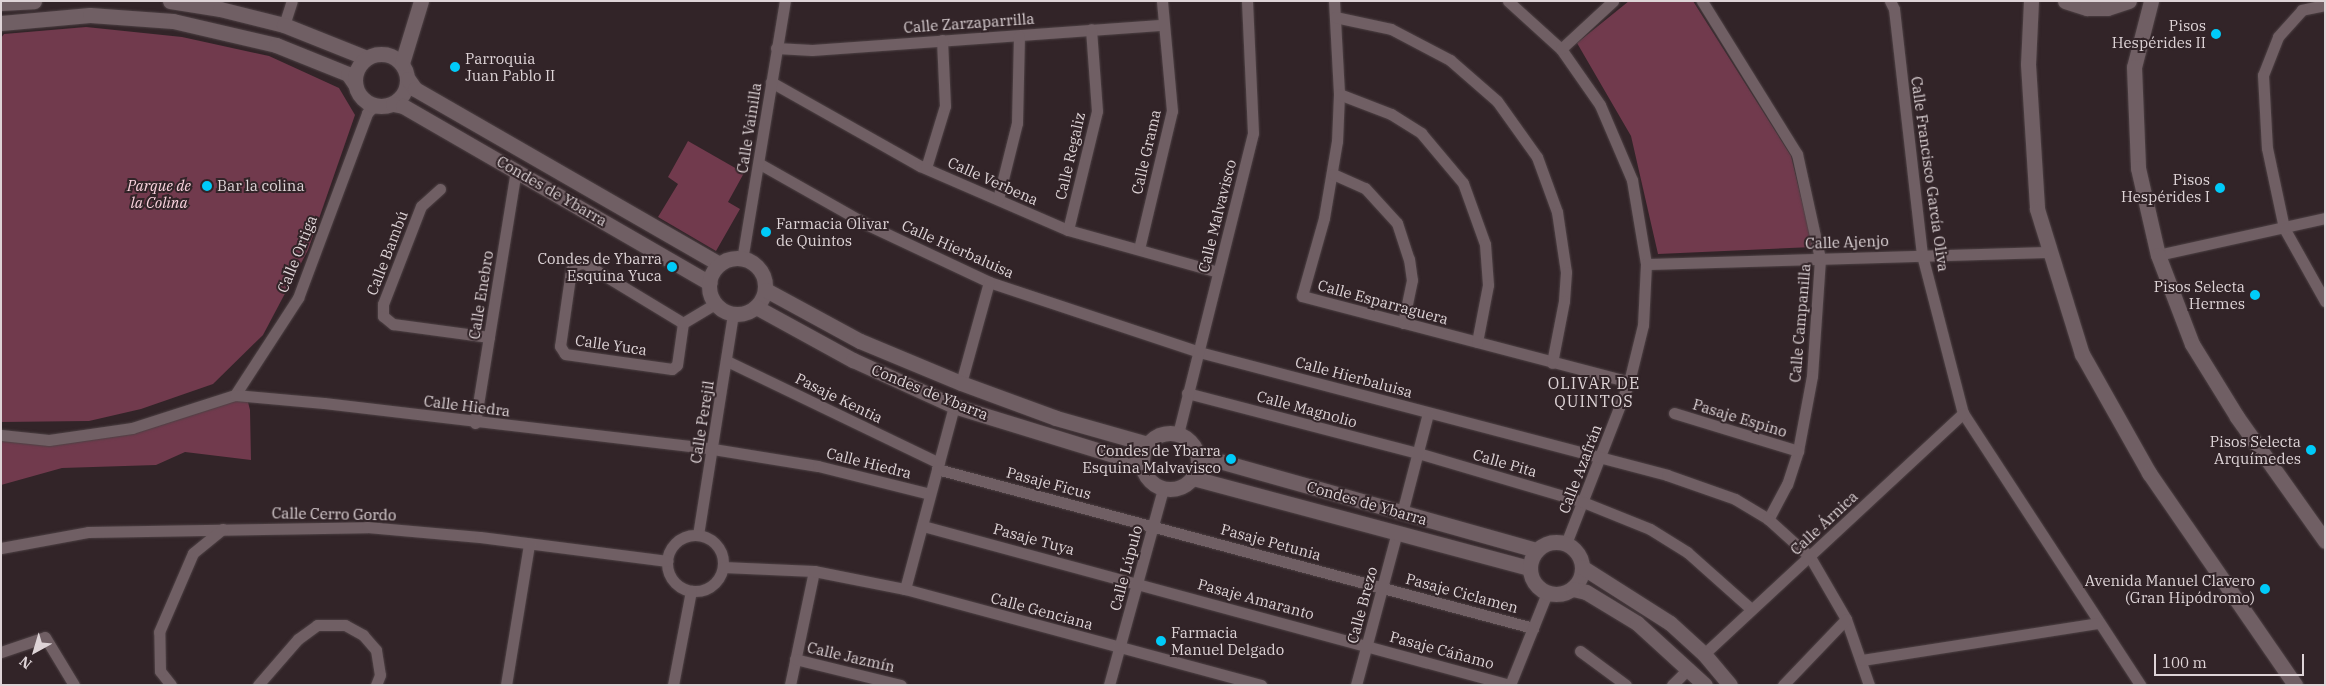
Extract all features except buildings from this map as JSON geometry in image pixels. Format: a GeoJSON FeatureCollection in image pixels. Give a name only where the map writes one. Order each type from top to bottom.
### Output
{"type":"FeatureCollection","features":[{"type":"Feature","properties":{"kind":"main road"},"geometry":{"type":"LineString","coordinates":[[1,3],[34,1]]}},
{"type":"Feature","properties":{"kind":"main road"},"geometry":{"type":"LineString","coordinates":[[170,1],[220,9],[284,25],[368,58]]}},
{"type":"Feature","properties":{"kind":"main road"},"geometry":{"type":"LineString","coordinates":[[355,84],[358,69],[368,58],[383,54],[393,48],[410,1]]}},
{"type":"Feature","properties":{"kind":"main road"},"geometry":{"type":"LineString","coordinates":[[1,23],[90,15],[173,21],[276,45],[348,74],[369,107],[393,104],[404,94],[408,79],[402,63],[421,1]]}},
{"type":"Feature","properties":{"kind":"main road"},"geometry":{"type":"LineString","coordinates":[[2031,1],[2028,64],[2037,209],[2082,354],[2149,473],[2295,685]]}},
{"type":"Feature","properties":{"kind":"main road"},"geometry":{"type":"LineString","coordinates":[[2065,1],[2088,8],[2107,8],[2129,1]]}},
{"type":"Feature","properties":{"kind":"main road"},"geometry":{"type":"LineString","coordinates":[[2151,1],[2134,67],[2138,168],[2158,255],[2192,344],[2237,417],[2325,541]]}},
{"type":"Feature","properties":{"kind":"main road"},"geometry":{"type":"LineString","coordinates":[[383,54],[402,63]]}},
{"type":"Feature","properties":{"kind":"main road","name":"Condes de Ybarra"},"geometry":{"type":"LineString","coordinates":[[408,79],[415,89],[719,264]]}},
{"type":"Feature","properties":{"kind":"main road","name":"Condes de Ybarra"},"geometry":{"type":"LineString","coordinates":[[393,104],[403,106],[709,283]]}},
{"type":"Feature","properties":{"kind":"main road"},"geometry":{"type":"LineString","coordinates":[[745,259],[759,267],[766,290],[756,307],[749,312],[733,314],[715,304],[709,283],[719,264],[727,260],[745,259]]}},
{"type":"Feature","properties":{"kind":"main road","name":"Condes de Ybarra"},"geometry":{"type":"LineString","coordinates":[[766,290],[860,341],[961,383],[1056,418],[1147,444]]}},
{"type":"Feature","properties":{"kind":"main road","name":"Condes de Ybarra"},"geometry":{"type":"LineString","coordinates":[[756,307],[853,360],[954,406],[1142,464]]}},
{"type":"Feature","properties":{"kind":"main road"},"geometry":{"type":"LineString","coordinates":[[1178,434],[1190,441],[1198,455],[1193,478],[1179,488],[1163,488],[1148,480],[1142,464],[1147,444],[1160,435],[1178,434]]}},
{"type":"Feature","properties":{"kind":"main road","name":"Condes de Ybarra"},"geometry":{"type":"LineString","coordinates":[[1198,455],[1537,550]]}},
{"type":"Feature","properties":{"kind":"main road","name":"Condes de Ybarra"},"geometry":{"type":"LineString","coordinates":[[1193,478],[1530,568]]}},
{"type":"Feature","properties":{"kind":"main road"},"geometry":{"type":"LineString","coordinates":[[1573,589],[1578,582],[1582,567],[1577,553],[1566,544],[1551,542],[1537,550],[1530,568],[1534,583],[1547,593],[1556,595],[1573,589],[1586,592],[1636,623],[1689,668],[1705,685]]}},
{"type":"Feature","properties":{"kind":"main road"},"geometry":{"type":"LineString","coordinates":[[1582,567],[1641,602],[1704,654],[1730,685]]}},
{"type":"Feature","properties":{"kind":"street"},"geometry":{"type":"LineString","coordinates":[[284,25],[292,1]]}},
{"type":"Feature","properties":{"kind":"street","name":"Calle Vainilla"},"geometry":{"type":"LineString","coordinates":[[745,259],[743,254],[760,164],[776,48],[785,1]]}},
{"type":"Feature","properties":{"kind":"street","name":"Calle Grama"},"geometry":{"type":"LineString","coordinates":[[1139,249],[1172,111],[1162,1]]}},
{"type":"Feature","properties":{"kind":"street","name":"Calle Malvavisco"},"geometry":{"type":"LineString","coordinates":[[1178,434],[1253,133],[1248,1]]}},
{"type":"Feature","properties":{"kind":"street","name":"Calle Esparraguera"},"geometry":{"type":"LineString","coordinates":[[1334,1],[1339,94],[1333,174],[1302,296],[1629,382]]}},
{"type":"Feature","properties":{"kind":"street","name":"Calle Azafrán"},"geometry":{"type":"LineString","coordinates":[[1508,1],[1561,49],[1600,105],[1625,159],[1638,202],[1646,264],[1643,325],[1629,382],[1566,544]]}},
{"type":"Feature","properties":{"kind":"street"},"geometry":{"type":"LineString","coordinates":[[1561,49],[1613,1]]}},
{"type":"Feature","properties":{"kind":"street","name":"Calle Campanilla"},"geometry":{"type":"LineString","coordinates":[[1702,1],[1797,154],[1820,259],[1812,376],[1798,451],[1787,484],[1768,519]]}},
{"type":"Feature","properties":{"kind":"street","name":"Calle Francisco García Oliva"},"geometry":{"type":"LineString","coordinates":[[1890,1],[1894,9],[1922,254],[1963,412],[2140,685]]}},
{"type":"Feature","properties":{"kind":"street"},"geometry":{"type":"LineString","coordinates":[[2325,4],[2302,10],[2278,37],[2263,75],[2267,148],[2284,228],[2325,301]]}},
{"type":"Feature","properties":{"kind":"street"},"geometry":{"type":"LineString","coordinates":[[1335,17],[1391,29],[1450,60],[1497,101],[1537,157],[1557,212],[1566,272],[1564,301],[1552,363]]}},
{"type":"Feature","properties":{"kind":"street","name":"Calle Zarzaparrilla"},"geometry":{"type":"LineString","coordinates":[[776,48],[812,50],[1163,24]]}},
{"type":"Feature","properties":{"kind":"street","name":"Calle Regaliz"},"geometry":{"type":"LineString","coordinates":[[1068,230],[1097,111],[1091,28]]}},
{"type":"Feature","properties":{"kind":"street"},"geometry":{"type":"LineString","coordinates":[[998,199],[1017,123],[1019,36]]}},
{"type":"Feature","properties":{"kind":"street"},"geometry":{"type":"LineString","coordinates":[[926,168],[945,106],[942,40]]}},
{"type":"Feature","properties":{"kind":"street","name":"Calle Verbena"},"geometry":{"type":"LineString","coordinates":[[771,82],[926,168],[1068,230],[1218,272]]}},
{"type":"Feature","properties":{"kind":"street"},"geometry":{"type":"LineString","coordinates":[[1339,94],[1391,114],[1421,133],[1463,183],[1486,244],[1488,285],[1478,342]]}},
{"type":"Feature","properties":{"kind":"street","name":"Calle Ortiga"},"geometry":{"type":"LineString","coordinates":[[235,395],[298,298],[369,107]]}},
{"type":"Feature","properties":{"kind":"street","name":"Calle Hierbaluisa"},"geometry":{"type":"LineString","coordinates":[[760,164],[868,225],[989,282],[1199,352],[1702,486],[1735,499],[1768,519],[1810,557],[1846,619],[1862,660],[1869,685]]}},
{"type":"Feature","properties":{"kind":"street","name":"Calle Enebro"},"geometry":{"type":"LineString","coordinates":[[475,423],[516,171]]}},
{"type":"Feature","properties":{"kind":"street"},"geometry":{"type":"LineString","coordinates":[[1333,174],[1366,188],[1397,223],[1409,259],[1412,280],[1403,323]]}},
{"type":"Feature","properties":{"kind":"street","name":"Calle Bambú"},"geometry":{"type":"LineString","coordinates":[[440,189],[421,206],[383,304],[383,316],[393,324],[489,336]]}},
{"type":"Feature","properties":{"kind":"street"},"geometry":{"type":"LineString","coordinates":[[2158,255],[2325,218]]}},
{"type":"Feature","properties":{"kind":"street","name":"Calle Ajenjo"},"geometry":{"type":"LineString","coordinates":[[1646,264],[1922,254],[2050,252]]}},
{"type":"Feature","properties":{"kind":"street","name":"Calle Yuca"},"geometry":{"type":"LineString","coordinates":[[584,263],[683,323],[677,365],[672,369],[565,354],[560,346],[571,270],[577,264],[584,263]]}},
{"type":"Feature","properties":{"kind":"street"},"geometry":{"type":"LineString","coordinates":[[961,383],[989,282]]}},
{"type":"Feature","properties":{"kind":"street"},"geometry":{"type":"LineString","coordinates":[[683,323],[715,304]]}},
{"type":"Feature","properties":{"kind":"street","name":"Calle Perejil"},"geometry":{"type":"LineString","coordinates":[[698,535],[733,314]]}},
{"type":"Feature","properties":{"kind":"street","name":"Pasaje Kentia"},"geometry":{"type":"LineString","coordinates":[[727,361],[938,466]]}},
{"type":"Feature","properties":{"kind":"street","name":"Calle Magnolio"},"geometry":{"type":"LineString","coordinates":[[1187,393],[1418,453]]}},
{"type":"Feature","properties":{"kind":"street","name":"Calle Hiedra"},"geometry":{"type":"LineString","coordinates":[[1,435],[49,440],[132,428],[235,395],[324,403],[475,423],[713,449],[818,466],[930,494]]}},
{"type":"Feature","properties":{"kind":"street"},"geometry":{"type":"LineString","coordinates":[[905,589],[954,406]]}},
{"type":"Feature","properties":{"kind":"street","name":"Calle Árnica"},"geometry":{"type":"LineString","coordinates":[[1704,654],[1963,412]]}},
{"type":"Feature","properties":{"kind":"street"},"geometry":{"type":"LineString","coordinates":[[1402,513],[1428,413]]}},
{"type":"Feature","properties":{"kind":"street","name":"Pasaje Espino"},"geometry":{"type":"LineString","coordinates":[[1674,413],[1798,451]]}},
{"type":"Feature","properties":{"kind":"street","name":"Calle Pita"},"geometry":{"type":"LineString","coordinates":[[1418,453],[1582,502],[1650,529],[1687,552],[1751,609]]}},
{"type":"Feature","properties":{"kind":"street","name":"Pasaje Ficus"},"geometry":{"type":"LineString","coordinates":[[938,466],[1153,526]]}},
{"type":"Feature","properties":{"kind":"street","name":"Calle Lúpulo"},"geometry":{"type":"LineString","coordinates":[[1109,685],[1163,488]]}},
{"type":"Feature","properties":{"kind":"street","name":"Pasaje Tuya"},"geometry":{"type":"LineString","coordinates":[[923,526],[1138,582]]}},
{"type":"Feature","properties":{"kind":"street","name":"Pasaje Petunia"},"geometry":{"type":"LineString","coordinates":[[1153,526],[1382,587]]}},
{"type":"Feature","properties":{"kind":"street","name":"Calle Cerro Gordo"},"geometry":{"type":"LineString","coordinates":[[1,548],[88,532],[182,532],[223,529],[367,527],[667,561]]}},
{"type":"Feature","properties":{"kind":"street"},"geometry":{"type":"LineString","coordinates":[[171,685],[160,670],[160,632],[194,553],[223,529]]}},
{"type":"Feature","properties":{"kind":"street"},"geometry":{"type":"LineString","coordinates":[[182,532],[190,539],[194,553]]}},
{"type":"Feature","properties":{"kind":"street","name":"Calle Brezo"},"geometry":{"type":"LineString","coordinates":[[1356,685],[1397,532]]}},
{"type":"Feature","properties":{"kind":"street"},"geometry":{"type":"LineString","coordinates":[[698,535],[714,542],[723,558],[723,567],[716,582],[700,590],[691,591],[671,577],[667,561],[669,552],[681,539],[698,535]]}},
{"type":"Feature","properties":{"kind":"street"},"geometry":{"type":"LineString","coordinates":[[506,685],[529,544]]}},
{"type":"Feature","properties":{"kind":"street","name":"Calle Genciana"},"geometry":{"type":"LineString","coordinates":[[723,567],[814,571],[905,589],[1261,685]]}},
{"type":"Feature","properties":{"kind":"street"},"geometry":{"type":"LineString","coordinates":[[790,685],[814,571]]}},
{"type":"Feature","properties":{"kind":"street","name":"Pasaje Amaranto"},"geometry":{"type":"LineString","coordinates":[[1138,582],[1366,645]]}},
{"type":"Feature","properties":{"kind":"street","name":"Pasaje Ciclamen"},"geometry":{"type":"LineString","coordinates":[[1382,587],[1533,628]]}},
{"type":"Feature","properties":{"kind":"street"},"geometry":{"type":"LineString","coordinates":[[673,685],[691,591]]}},
{"type":"Feature","properties":{"kind":"street"},"geometry":{"type":"LineString","coordinates":[[1510,685],[1547,593]]}},
{"type":"Feature","properties":{"kind":"street"},"geometry":{"type":"LineString","coordinates":[[1782,685],[1846,619]]}},
{"type":"Feature","properties":{"kind":"street"},"geometry":{"type":"LineString","coordinates":[[1862,660],[2099,623]]}},
{"type":"Feature","properties":{"kind":"street"},"geometry":{"type":"LineString","coordinates":[[258,685],[298,639],[317,625],[345,625],[363,635],[376,650],[380,675],[376,685]]}},
{"type":"Feature","properties":{"kind":"street"},"geometry":{"type":"LineString","coordinates":[[1,652],[45,637],[74,685]]}},
{"type":"Feature","properties":{"kind":"street","name":"Pasaje Cáñamo"},"geometry":{"type":"LineString","coordinates":[[1366,645],[1510,685]]}},
{"type":"Feature","properties":{"kind":"street"},"geometry":{"type":"LineString","coordinates":[[1580,650],[1626,685]]}},
{"type":"Feature","properties":{"kind":"street","name":"Calle Jazmín"},"geometry":{"type":"LineString","coordinates":[[794,659],[901,685]]}},
{"type":"Feature","properties":{"kind":"street"},"geometry":{"type":"LineString","coordinates":[[1672,685],[1689,668]]}},
{"type":"Feature","properties":{"kind":"green space"},"geometry":{"type":"Polygon","coordinates":[[[1629,1],[1693,1],[1791,156],[1813,247],[1658,254],[1631,136],[1577,43],[1629,1]]]}},
{"type":"Feature","properties":{"kind":"green space","name":"Parque de la Colina"},"geometry":{"type":"Polygon","coordinates":[[[86,27],[182,37],[269,56],[339,88],[355,115],[308,250],[263,335],[213,384],[141,409],[89,421],[1,422],[1,38],[4,34],[86,27]]]}},
{"type":"Feature","properties":{"kind":"green space"},"geometry":{"type":"Polygon","coordinates":[[[688,141],[744,173],[728,202],[740,209],[716,251],[658,217],[678,184],[668,177],[688,141]]]}},
{"type":"Feature","properties":{"kind":"green space"},"geometry":{"type":"Polygon","coordinates":[[[235,395],[247,398],[250,410],[251,460],[185,452],[156,465],[62,468],[1,485],[1,435],[49,440],[132,428],[235,395]]]}},
{"type":"Feature","properties":{"kind":"place","name":"Pisos Hespérides II"},"geometry":{"type":"Point","coordinates":[2216,34]}},
{"type":"Feature","properties":{"kind":"place","name":"Parroquia Juan Pablo II"},"geometry":{"type":"Point","coordinates":[455,67]}},
{"type":"Feature","properties":{"kind":"place","name":"Bar la colina"},"geometry":{"type":"Point","coordinates":[207,186]}},
{"type":"Feature","properties":{"kind":"place","name":"Pisos Hespérides I"},"geometry":{"type":"Point","coordinates":[2220,188]}},
{"type":"Feature","properties":{"kind":"place","name":"Farmacia Olivar de Quintos"},"geometry":{"type":"Point","coordinates":[766,232]}},
{"type":"Feature","properties":{"kind":"place","name":"Condes de Ybarra Esquina Yuca"},"geometry":{"type":"Point","coordinates":[672,267]}},
{"type":"Feature","properties":{"kind":"place","name":"Pisos Selecta Hermes"},"geometry":{"type":"Point","coordinates":[2255,295]}},
{"type":"Feature","properties":{"kind":"place","name":"Pisos Selecta Arquímedes"},"geometry":{"type":"Point","coordinates":[2311,450]}},
{"type":"Feature","properties":{"kind":"place","name":"Condes de Ybarra Esquina Malvavisco"},"geometry":{"type":"Point","coordinates":[1231,459]}},
{"type":"Feature","properties":{"kind":"place","name":"Avenida Manuel Clavero (Gran Hipódromo)"},"geometry":{"type":"Point","coordinates":[2265,589]}},
{"type":"Feature","properties":{"kind":"place","name":"Farmacia Manuel Delgado"},"geometry":{"type":"Point","coordinates":[1161,641]}},
{"type":"Feature","properties":{"kind":"district","name":"OLIVAR DE QUINTOS"},"geometry":{"type":"Point","coordinates":[1594,392]}}]}
